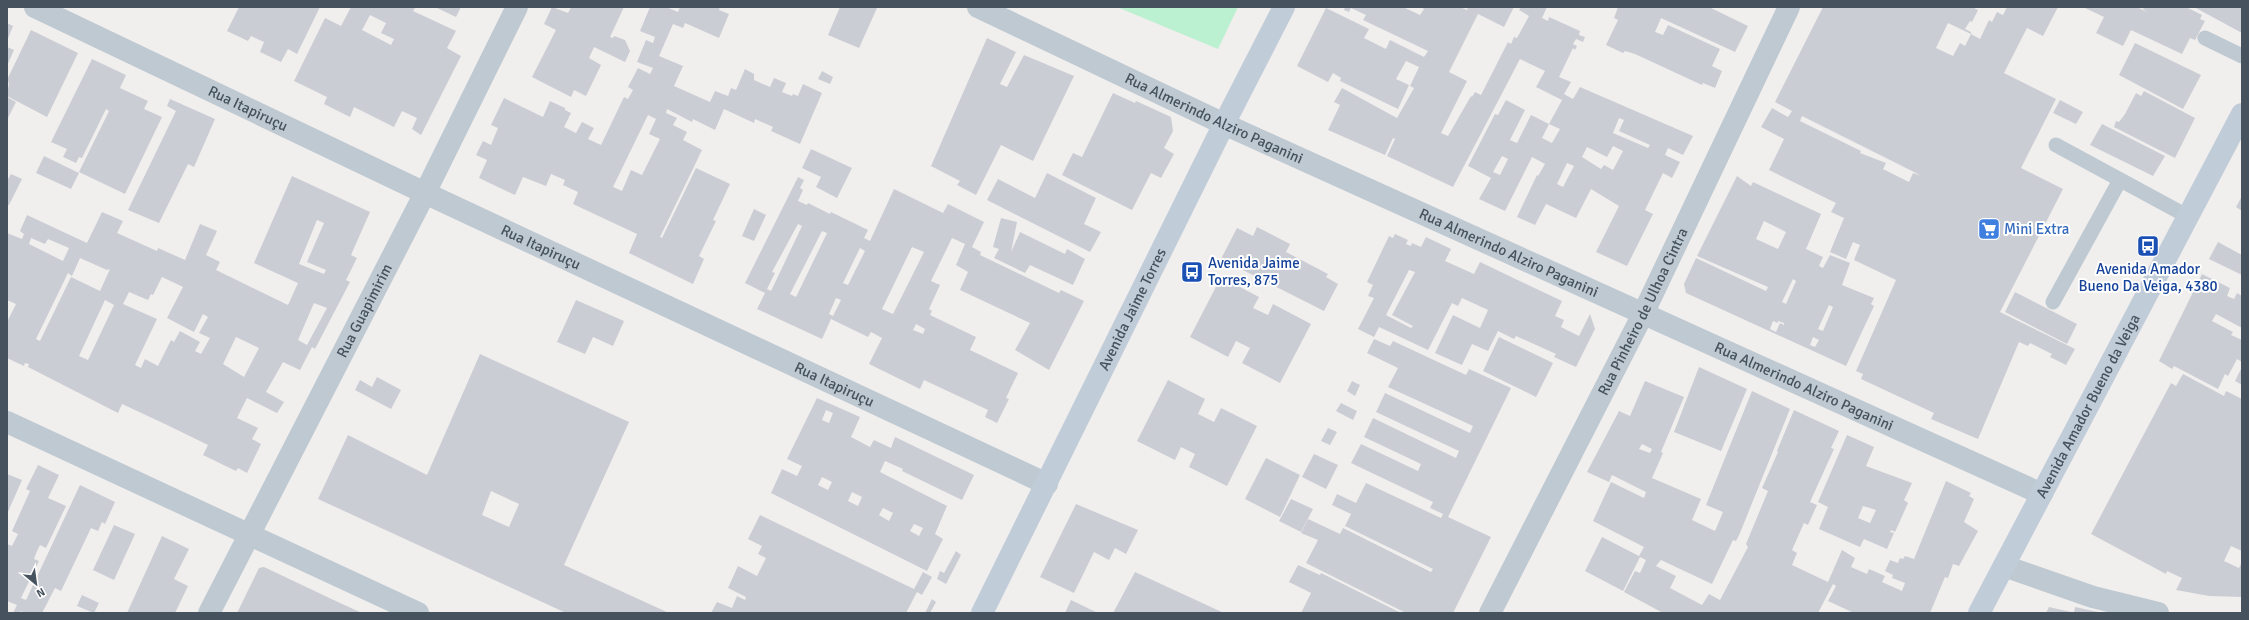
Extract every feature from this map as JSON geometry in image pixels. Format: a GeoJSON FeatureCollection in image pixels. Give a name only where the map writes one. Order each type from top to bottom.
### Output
{"type":"FeatureCollection","features":[{"type":"Feature","properties":{"kind":"street","name":"Rua Itapiruçu"},"geometry":{"type":"LineString","coordinates":[[35,7],[1047,484]]}},
{"type":"Feature","properties":{"kind":"street","name":"Rua Guapimirim"},"geometry":{"type":"LineString","coordinates":[[209,613],[425,192],[517,7]]}},
{"type":"Feature","properties":{"kind":"street","name":"Rua Almerindo Alziro Paganini"},"geometry":{"type":"LineString","coordinates":[[978,7],[1224,124],[2042,494]]}},
{"type":"Feature","properties":{"kind":"street","name":"Avenida Jaime Torres"},"geometry":{"type":"LineString","coordinates":[[982,613],[1224,124],[1284,7]]}},
{"type":"Feature","properties":{"kind":"street","name":"Rua Pinheiro de Ulhoa Cintra"},"geometry":{"type":"LineString","coordinates":[[1490,613],[1643,314],[1789,7]]}},
{"type":"Feature","properties":{"kind":"street","name":"Avenida Amador Bueno da Veiga"},"geometry":{"type":"LineString","coordinates":[[1979,613],[2242,114]]}},
{"type":"Feature","properties":{"kind":"street"},"geometry":{"type":"LineString","coordinates":[[7,422],[418,613]]}},
{"type":"Feature","properties":{"kind":"street"},"geometry":{"type":"LineString","coordinates":[[2004,566],[2093,597],[2158,613]]}},
{"type":"Feature","properties":{"kind":"lane"},"geometry":{"type":"LineString","coordinates":[[2205,38],[2242,56]]}},
{"type":"Feature","properties":{"kind":"lane"},"geometry":{"type":"LineString","coordinates":[[2056,145],[2188,216]]}},
{"type":"Feature","properties":{"kind":"lane"},"geometry":{"type":"LineString","coordinates":[[2053,302],[2120,180]]}},
{"type":"Feature","properties":{"kind":"green space"},"geometry":{"type":"Polygon","coordinates":[[[1117,7],[1238,7],[1218,49],[1117,7]]]}},
{"type":"Feature","properties":{"kind":"building"},"geometry":{"type":"Polygon","coordinates":[[[239,7],[320,7],[297,54],[288,49],[281,62],[260,52],[264,42],[251,36],[248,41],[227,31],[239,7]]]}},
{"type":"Feature","properties":{"kind":"building"},"geometry":{"type":"Polygon","coordinates":[[[351,7],[413,7],[415,8],[413,11],[456,31],[447,48],[461,56],[421,135],[412,129],[417,118],[402,111],[394,127],[354,107],[350,117],[324,104],[327,97],[294,81],[325,18],[341,26],[351,7]],[[370,15],[362,30],[391,45],[394,39],[381,33],[386,23],[370,15]]]}},
{"type":"Feature","properties":{"kind":"building"},"geometry":{"type":"Polygon","coordinates":[[[435,7],[461,7],[456,17],[435,7]]]}},
{"type":"Feature","properties":{"kind":"building"},"geometry":{"type":"Polygon","coordinates":[[[552,7],[568,13],[571,7],[624,7],[610,37],[613,38],[614,36],[625,40],[630,51],[625,62],[594,47],[589,58],[601,65],[586,96],[574,90],[571,97],[532,77],[556,30],[544,24],[552,7]]]}},
{"type":"Feature","properties":{"kind":"building"},"geometry":{"type":"Polygon","coordinates":[[[650,7],[666,7],[678,12],[680,7],[720,7],[719,10],[729,14],[719,38],[685,23],[683,28],[673,24],[659,56],[683,66],[674,86],[710,102],[715,91],[728,96],[731,88],[736,90],[745,69],[754,74],[754,80],[770,87],[774,78],[786,83],[782,92],[792,96],[793,94],[798,96],[803,84],[822,93],[800,144],[771,131],[773,127],[755,119],[754,123],[724,109],[715,130],[693,119],[692,122],[667,109],[666,113],[677,118],[673,125],[687,132],[683,140],[702,150],[660,237],[662,238],[696,168],[730,184],[713,220],[716,221],[699,256],[704,259],[693,284],[629,253],[637,234],[573,204],[578,192],[563,185],[565,180],[551,174],[546,186],[523,177],[515,195],[479,178],[487,160],[476,155],[483,141],[491,145],[498,128],[491,125],[504,98],[543,117],[550,101],[565,108],[565,110],[571,113],[564,127],[576,133],[582,122],[594,128],[588,139],[601,145],[624,97],[628,99],[633,90],[628,87],[638,68],[650,74],[653,68],[637,62],[646,40],[653,43],[655,37],[640,31],[650,7]],[[648,115],[613,187],[622,191],[631,170],[642,175],[660,139],[649,134],[656,119],[648,115]]]}},
{"type":"Feature","properties":{"kind":"building"},"geometry":{"type":"Polygon","coordinates":[[[840,7],[877,8],[859,48],[828,35],[840,7]]]}},
{"type":"Feature","properties":{"kind":"building"},"geometry":{"type":"Polygon","coordinates":[[[1345,7],[1403,7],[1420,15],[1424,9],[1421,7],[1460,7],[1467,10],[1468,9],[1465,7],[1514,7],[1504,27],[1478,14],[1449,72],[1467,81],[1441,133],[1448,136],[1471,96],[1472,97],[1475,92],[1481,95],[1508,42],[1511,44],[1514,37],[1517,38],[1529,16],[1519,10],[1521,7],[1547,7],[1542,18],[1548,21],[1549,17],[1580,31],[1579,35],[1585,37],[1583,42],[1576,39],[1573,44],[1577,46],[1575,50],[1573,48],[1559,77],[1571,82],[1564,94],[1573,99],[1580,87],[1693,136],[1683,155],[1668,148],[1665,155],[1680,162],[1672,178],[1663,173],[1645,210],[1653,214],[1627,266],[1596,252],[1619,206],[1591,189],[1576,218],[1546,204],[1535,225],[1517,217],[1537,175],[1538,176],[1545,164],[1532,157],[1505,211],[1479,199],[1491,178],[1468,166],[1495,114],[1498,115],[1506,100],[1525,110],[1510,140],[1517,143],[1531,115],[1549,124],[1562,100],[1536,87],[1545,71],[1520,59],[1453,187],[1387,156],[1395,139],[1393,138],[1385,155],[1328,130],[1340,105],[1334,102],[1342,88],[1397,118],[1414,88],[1410,86],[1419,67],[1406,61],[1396,79],[1409,85],[1398,109],[1340,81],[1341,78],[1333,73],[1328,82],[1297,66],[1326,8],[1369,29],[1364,38],[1386,49],[1390,40],[1424,57],[1428,51],[1363,20],[1366,15],[1351,8],[1349,12],[1344,10],[1345,7]],[[1619,118],[1613,133],[1648,148],[1650,145],[1619,131],[1624,120],[1619,118]],[[1549,124],[1542,138],[1552,143],[1560,129],[1549,124]],[[1613,146],[1607,157],[1587,147],[1582,157],[1601,169],[1604,165],[1613,170],[1623,151],[1613,146]],[[1502,156],[1493,172],[1500,175],[1508,159],[1502,156]],[[1567,163],[1557,184],[1563,187],[1574,166],[1567,163]]]}},
{"type":"Feature","properties":{"kind":"building"},"geometry":{"type":"Polygon","coordinates":[[[1618,7],[1709,7],[1748,26],[1735,52],[1661,18],[1655,32],[1663,35],[1668,25],[1720,49],[1712,66],[1722,71],[1715,88],[1703,83],[1702,85],[1635,54],[1625,51],[1623,53],[1606,45],[1618,20],[1614,18],[1618,7]]]}},
{"type":"Feature","properties":{"kind":"building"},"geometry":{"type":"Polygon","coordinates":[[[1823,7],[1972,7],[1978,10],[1972,22],[1970,21],[1965,29],[1980,39],[1989,20],[1992,22],[1997,12],[2003,15],[2007,7],[2058,7],[2043,36],[2027,28],[2004,73],[2056,99],[2021,168],[2063,189],[2000,312],[2075,349],[2066,365],[2050,357],[2052,354],[2030,343],[2028,346],[2019,342],[1978,439],[1931,419],[1934,413],[1861,379],[1863,374],[1856,371],[1896,280],[1854,260],[1860,245],[1853,242],[1846,259],[1830,252],[1844,218],[1831,212],[1836,203],[1769,170],[1784,139],[1761,127],[1772,108],[1788,117],[1792,111],[1775,102],[1823,7]],[[1948,23],[1936,48],[1953,56],[1960,43],[1965,46],[1971,34],[1948,23]],[[1802,116],[1800,121],[1861,151],[1860,153],[1886,163],[1883,169],[1909,182],[1913,173],[1921,176],[1802,116]]]}},
{"type":"Feature","properties":{"kind":"building"},"geometry":{"type":"Polygon","coordinates":[[[2083,7],[2137,7],[2147,12],[2143,9],[2144,7],[2186,7],[2202,15],[2200,19],[2205,21],[2195,40],[2190,38],[2182,54],[2131,30],[2123,46],[2096,33],[2104,17],[2083,7]]]}},
{"type":"Feature","properties":{"kind":"building"},"geometry":{"type":"Polygon","coordinates":[[[2194,7],[2242,7],[2242,33],[2194,7]]]}},
{"type":"Feature","properties":{"kind":"building"},"geometry":{"type":"Polygon","coordinates":[[[7,23],[13,26],[7,41],[7,23]]]}},
{"type":"Feature","properties":{"kind":"building"},"geometry":{"type":"Polygon","coordinates":[[[31,30],[78,53],[47,117],[7,96],[9,83],[7,80],[31,30]]]}},
{"type":"Feature","properties":{"kind":"building"},"geometry":{"type":"Polygon","coordinates":[[[987,38],[1016,52],[1000,84],[1007,87],[1024,55],[1074,76],[1033,161],[1001,145],[976,195],[957,185],[960,181],[931,166],[987,38]]]}},
{"type":"Feature","properties":{"kind":"building"},"geometry":{"type":"Polygon","coordinates":[[[2135,43],[2201,75],[2183,109],[2119,75],[2135,43]]]}},
{"type":"Feature","properties":{"kind":"building"},"geometry":{"type":"Polygon","coordinates":[[[7,47],[14,50],[7,66],[7,47]]]}},
{"type":"Feature","properties":{"kind":"building"},"geometry":{"type":"Polygon","coordinates":[[[92,59],[126,75],[120,88],[148,101],[144,109],[162,117],[125,194],[79,172],[109,111],[106,109],[82,158],[79,157],[76,163],[63,157],[67,149],[51,142],[92,59]]]}},
{"type":"Feature","properties":{"kind":"building"},"geometry":{"type":"Polygon","coordinates":[[[822,71],[833,77],[830,84],[818,79],[822,71]]]}},
{"type":"Feature","properties":{"kind":"building"},"geometry":{"type":"Polygon","coordinates":[[[2144,91],[2195,118],[2175,158],[2114,127],[2116,121],[2119,122],[2125,114],[2136,93],[2141,96],[2144,91]]]}},
{"type":"Feature","properties":{"kind":"building"},"geometry":{"type":"Polygon","coordinates":[[[1113,93],[1135,103],[1136,101],[1171,117],[1173,131],[1164,148],[1174,154],[1161,178],[1151,173],[1132,210],[1062,175],[1073,153],[1082,157],[1113,93]]]}},
{"type":"Feature","properties":{"kind":"building"},"geometry":{"type":"Polygon","coordinates":[[[7,97],[16,102],[7,120],[7,97]]]}},
{"type":"Feature","properties":{"kind":"building"},"geometry":{"type":"Polygon","coordinates":[[[170,99],[215,119],[194,167],[188,164],[159,223],[128,210],[176,111],[167,106],[170,99]]]}},
{"type":"Feature","properties":{"kind":"building"},"geometry":{"type":"Polygon","coordinates":[[[2060,100],[2083,112],[2076,124],[2053,113],[2060,100]]]}},
{"type":"Feature","properties":{"kind":"building"},"geometry":{"type":"Polygon","coordinates":[[[2102,124],[2165,156],[2153,176],[2090,145],[2102,124]]]}},
{"type":"Feature","properties":{"kind":"building"},"geometry":{"type":"Polygon","coordinates":[[[811,149],[852,168],[837,198],[816,187],[821,177],[802,168],[811,149]]]}},
{"type":"Feature","properties":{"kind":"building"},"geometry":{"type":"Polygon","coordinates":[[[44,156],[79,173],[71,189],[36,173],[44,156]]]}},
{"type":"Feature","properties":{"kind":"building"},"geometry":{"type":"Polygon","coordinates":[[[1047,173],[1096,198],[1084,224],[1101,232],[1090,252],[987,200],[998,179],[1035,198],[1047,173]]]}},
{"type":"Feature","properties":{"kind":"building"},"geometry":{"type":"Polygon","coordinates":[[[11,174],[22,179],[9,205],[7,205],[7,181],[11,174]]]}},
{"type":"Feature","properties":{"kind":"building"},"geometry":{"type":"Polygon","coordinates":[[[292,176],[370,212],[351,255],[357,258],[346,280],[350,282],[315,349],[312,347],[300,370],[283,362],[266,392],[284,402],[277,413],[247,398],[237,418],[258,428],[252,439],[261,444],[247,473],[238,468],[236,471],[203,455],[208,445],[165,424],[122,404],[118,413],[28,367],[29,364],[25,363],[24,366],[7,358],[7,322],[16,304],[7,300],[7,233],[22,239],[24,234],[20,231],[27,215],[87,243],[102,212],[123,221],[117,233],[157,251],[158,248],[185,260],[200,224],[217,231],[206,255],[220,262],[216,270],[288,305],[298,283],[254,263],[292,176]],[[317,220],[299,264],[324,274],[326,270],[307,262],[324,223],[317,220]],[[31,238],[29,244],[63,261],[69,248],[48,239],[45,244],[31,238]],[[80,258],[72,276],[68,273],[36,339],[40,341],[71,277],[100,291],[110,269],[107,270],[80,258]],[[162,277],[153,295],[151,294],[148,300],[129,292],[123,304],[157,319],[135,365],[141,368],[145,359],[158,366],[171,340],[174,342],[180,331],[200,342],[195,351],[201,354],[210,338],[199,333],[208,317],[203,314],[194,332],[167,318],[183,287],[162,277]],[[105,300],[79,356],[88,360],[114,305],[105,300]],[[314,303],[298,340],[307,345],[327,308],[314,303]],[[236,337],[223,364],[244,377],[259,348],[236,337]]]}},
{"type":"Feature","properties":{"kind":"building"},"geometry":{"type":"Polygon","coordinates":[[[1737,176],[1751,186],[1753,182],[1821,214],[1806,249],[1823,257],[1819,266],[1823,268],[1830,255],[1850,263],[1842,285],[1874,298],[1871,304],[1874,306],[1846,366],[1686,293],[1684,284],[1696,258],[1766,291],[1768,287],[1697,256],[1737,176]],[[1764,221],[1756,239],[1778,249],[1786,232],[1764,221]],[[1793,279],[1782,302],[1786,304],[1796,281],[1793,279]],[[1829,305],[1818,329],[1823,331],[1833,307],[1829,305]],[[1773,321],[1770,329],[1776,332],[1780,323],[1784,325],[1784,323],[1773,321]],[[1813,337],[1810,345],[1815,347],[1819,340],[1813,337]]]}},
{"type":"Feature","properties":{"kind":"building"},"geometry":{"type":"Polygon","coordinates":[[[798,177],[804,180],[800,188],[803,190],[798,201],[807,205],[808,203],[830,214],[831,212],[868,230],[864,238],[870,241],[894,189],[943,213],[948,204],[984,222],[972,247],[981,252],[980,255],[1059,293],[1061,290],[1084,301],[1049,370],[1015,350],[1030,323],[960,290],[968,272],[956,265],[965,244],[952,238],[931,281],[940,285],[929,309],[932,311],[930,315],[976,337],[970,350],[1018,373],[1006,398],[1009,399],[997,423],[985,417],[988,410],[924,380],[920,389],[869,364],[882,338],[871,332],[868,337],[831,319],[822,339],[757,309],[765,293],[745,283],[798,177]],[[798,224],[772,272],[775,273],[767,289],[771,291],[802,226],[798,224]],[[822,231],[790,294],[796,297],[827,233],[822,231]],[[912,247],[882,309],[893,314],[924,252],[912,247]],[[860,248],[843,283],[848,285],[865,251],[860,248]],[[836,298],[829,314],[833,316],[841,300],[836,298]],[[916,324],[913,330],[923,334],[925,329],[916,324]]]}},
{"type":"Feature","properties":{"kind":"building"},"geometry":{"type":"Polygon","coordinates":[[[2242,196],[2242,211],[2236,207],[2242,196]]]}},
{"type":"Feature","properties":{"kind":"building"},"geometry":{"type":"Polygon","coordinates":[[[754,209],[766,215],[754,241],[742,236],[754,209]]]}},
{"type":"Feature","properties":{"kind":"building"},"geometry":{"type":"Polygon","coordinates":[[[1001,218],[1017,222],[1011,252],[1020,232],[1065,254],[1067,249],[1085,259],[1073,285],[1030,265],[1025,273],[994,258],[999,249],[993,247],[1001,218]]]}},
{"type":"Feature","properties":{"kind":"building"},"geometry":{"type":"Polygon","coordinates":[[[1257,227],[1290,244],[1286,252],[1328,274],[1326,277],[1338,284],[1324,311],[1221,259],[1237,228],[1253,236],[1257,227]]]}},
{"type":"Feature","properties":{"kind":"building"},"geometry":{"type":"Polygon","coordinates":[[[1395,234],[1408,240],[1406,244],[1411,246],[1412,243],[1421,247],[1426,237],[1451,249],[1445,261],[1474,274],[1480,262],[1562,301],[1555,316],[1564,320],[1561,327],[1579,336],[1590,314],[1595,329],[1576,367],[1554,357],[1556,354],[1516,336],[1514,339],[1498,331],[1488,351],[1472,344],[1462,365],[1435,353],[1453,315],[1480,328],[1488,310],[1462,298],[1458,306],[1452,303],[1428,350],[1379,327],[1374,337],[1358,329],[1374,298],[1368,296],[1373,285],[1367,282],[1389,236],[1393,238],[1395,234]],[[1409,270],[1386,315],[1411,328],[1413,326],[1392,315],[1415,272],[1409,270]]]}},
{"type":"Feature","properties":{"kind":"building"},"geometry":{"type":"Polygon","coordinates":[[[2218,242],[2242,255],[2242,275],[2209,259],[2218,242]]]}},
{"type":"Feature","properties":{"kind":"building"},"geometry":{"type":"Polygon","coordinates":[[[2202,274],[2230,288],[2227,296],[2234,299],[2237,293],[2242,296],[2242,328],[2216,314],[2212,321],[2233,332],[2231,335],[2242,340],[2242,362],[2237,359],[2228,376],[2225,374],[2218,389],[2174,366],[2172,369],[2159,361],[2202,274]]]}},
{"type":"Feature","properties":{"kind":"building"},"geometry":{"type":"Polygon","coordinates":[[[1221,277],[1259,297],[1253,308],[1268,315],[1273,304],[1311,324],[1280,383],[1242,363],[1250,348],[1236,341],[1228,357],[1190,337],[1221,277]]]}},
{"type":"Feature","properties":{"kind":"building"},"geometry":{"type":"Polygon","coordinates":[[[2015,292],[2077,324],[2067,344],[2005,312],[2015,292]]]}},
{"type":"Feature","properties":{"kind":"building"},"geometry":{"type":"Polygon","coordinates":[[[576,300],[624,321],[613,346],[593,337],[585,354],[557,342],[576,300]]]}},
{"type":"Feature","properties":{"kind":"building"},"geometry":{"type":"Polygon","coordinates":[[[1499,337],[1553,363],[1536,397],[1483,371],[1499,337]]]}},
{"type":"Feature","properties":{"kind":"building"},"geometry":{"type":"Polygon","coordinates":[[[1374,339],[1390,346],[1393,341],[1466,375],[1469,369],[1511,388],[1448,517],[1491,537],[1453,613],[1406,613],[1306,563],[1318,540],[1301,533],[1308,519],[1340,534],[1343,528],[1431,572],[1433,569],[1345,526],[1351,514],[1332,505],[1337,494],[1356,503],[1366,483],[1441,518],[1443,514],[1430,508],[1433,502],[1351,463],[1361,444],[1418,471],[1421,464],[1364,437],[1373,418],[1456,458],[1459,451],[1376,412],[1385,393],[1470,433],[1473,426],[1388,387],[1398,368],[1367,353],[1374,339]]]}},
{"type":"Feature","properties":{"kind":"building"},"geometry":{"type":"Polygon","coordinates":[[[480,354],[629,422],[564,565],[669,613],[566,613],[318,499],[348,435],[427,475],[480,354]],[[491,491],[482,515],[509,527],[519,504],[491,491]]]}},
{"type":"Feature","properties":{"kind":"building"},"geometry":{"type":"Polygon","coordinates":[[[1699,367],[1747,389],[1721,451],[1674,432],[1699,367]]]}},
{"type":"Feature","properties":{"kind":"building"},"geometry":{"type":"Polygon","coordinates":[[[2242,367],[2242,385],[2235,381],[2242,367]]]}},
{"type":"Feature","properties":{"kind":"building"},"geometry":{"type":"Polygon","coordinates":[[[2183,374],[2224,396],[2226,391],[2242,399],[2242,551],[2231,546],[2224,561],[2239,568],[2242,562],[2242,597],[2209,596],[2176,590],[2182,578],[2167,571],[2166,574],[2091,534],[2171,383],[2176,386],[2183,374]]]}},
{"type":"Feature","properties":{"kind":"building"},"geometry":{"type":"Polygon","coordinates":[[[377,377],[401,390],[391,409],[355,390],[360,380],[372,387],[377,377]]]}},
{"type":"Feature","properties":{"kind":"building"},"geometry":{"type":"Polygon","coordinates":[[[1168,380],[1205,399],[1198,414],[1214,422],[1221,408],[1257,426],[1227,486],[1189,467],[1195,454],[1181,447],[1175,460],[1137,441],[1168,380]]]}},
{"type":"Feature","properties":{"kind":"building"},"geometry":{"type":"Polygon","coordinates":[[[1352,381],[1360,385],[1355,396],[1347,391],[1352,381]]]}},
{"type":"Feature","properties":{"kind":"building"},"geometry":{"type":"Polygon","coordinates":[[[1645,381],[1684,397],[1652,478],[1701,499],[1692,520],[1715,531],[1723,512],[1706,505],[1752,391],[1790,409],[1740,533],[1736,541],[1733,540],[1712,584],[1661,560],[1656,566],[1676,576],[1670,588],[1702,605],[1709,594],[1720,600],[1748,547],[1746,544],[1768,491],[1762,488],[1794,410],[1839,431],[1831,448],[1834,449],[1810,502],[1817,505],[1808,525],[1804,523],[1792,550],[1797,553],[1792,565],[1828,582],[1842,550],[1855,558],[1851,567],[1867,574],[1869,569],[1885,576],[1882,582],[1902,591],[1905,583],[1892,578],[1893,575],[1885,571],[1890,560],[1898,563],[1900,558],[1903,559],[1905,556],[1914,559],[1946,481],[1971,493],[1969,496],[1974,499],[1964,522],[1978,531],[1959,566],[1953,564],[1948,578],[1945,577],[1930,613],[1854,613],[1828,601],[1836,586],[1833,584],[1818,613],[1663,613],[1624,592],[1635,571],[1640,573],[1646,560],[1640,557],[1623,591],[1585,571],[1602,537],[1639,556],[1644,547],[1593,521],[1611,482],[1644,498],[1646,492],[1612,475],[1609,482],[1587,472],[1619,411],[1630,416],[1645,381]],[[1642,444],[1639,449],[1650,453],[1652,449],[1642,444]]]}},
{"type":"Feature","properties":{"kind":"building"},"geometry":{"type":"Polygon","coordinates":[[[817,398],[860,417],[851,437],[870,447],[874,440],[891,448],[895,437],[974,475],[962,500],[902,471],[903,469],[885,461],[880,472],[947,506],[935,534],[943,539],[927,571],[771,493],[782,469],[797,476],[802,466],[787,459],[817,398]],[[826,410],[822,420],[829,423],[833,413],[826,410]],[[822,477],[818,485],[828,490],[832,482],[822,477]],[[852,492],[848,501],[858,506],[862,497],[852,492]],[[883,508],[879,515],[889,521],[893,513],[883,508]],[[914,524],[910,531],[919,536],[923,528],[914,524]]]}},
{"type":"Feature","properties":{"kind":"building"},"geometry":{"type":"Polygon","coordinates":[[[1341,403],[1357,411],[1353,420],[1336,411],[1341,403]]]}},
{"type":"Feature","properties":{"kind":"building"},"geometry":{"type":"Polygon","coordinates":[[[1328,428],[1337,432],[1330,445],[1321,441],[1328,428]]]}},
{"type":"Feature","properties":{"kind":"building"},"geometry":{"type":"Polygon","coordinates":[[[1847,435],[1874,447],[1866,466],[1912,483],[1904,500],[1908,503],[1895,532],[1891,530],[1890,532],[1894,533],[1887,549],[1864,539],[1860,547],[1819,529],[1828,507],[1818,502],[1847,435]],[[1863,506],[1858,518],[1870,523],[1876,510],[1863,506]]]}},
{"type":"Feature","properties":{"kind":"building"},"geometry":{"type":"Polygon","coordinates":[[[1314,454],[1338,465],[1326,489],[1302,477],[1314,454]]]}},
{"type":"Feature","properties":{"kind":"building"},"geometry":{"type":"Polygon","coordinates":[[[1266,458],[1300,475],[1280,517],[1245,499],[1266,458]]]}},
{"type":"Feature","properties":{"kind":"building"},"geometry":{"type":"Polygon","coordinates":[[[38,465],[59,475],[48,498],[66,506],[46,548],[40,545],[37,551],[34,559],[39,561],[21,598],[26,600],[80,485],[115,502],[105,524],[102,522],[98,531],[91,528],[61,591],[55,588],[42,613],[25,613],[21,611],[20,613],[13,613],[17,605],[7,601],[7,544],[12,546],[18,534],[12,531],[30,491],[26,489],[38,465]]]}},
{"type":"Feature","properties":{"kind":"building"},"geometry":{"type":"Polygon","coordinates":[[[7,474],[22,480],[7,514],[7,474]]]}},
{"type":"Feature","properties":{"kind":"building"},"geometry":{"type":"Polygon","coordinates":[[[1291,499],[1313,509],[1301,532],[1279,521],[1291,499]]]}},
{"type":"Feature","properties":{"kind":"building"},"geometry":{"type":"Polygon","coordinates":[[[1076,504],[1138,530],[1126,554],[1115,548],[1109,560],[1094,552],[1074,593],[1040,577],[1076,504]]]}},
{"type":"Feature","properties":{"kind":"building"},"geometry":{"type":"Polygon","coordinates":[[[760,515],[914,589],[923,572],[932,577],[922,595],[917,592],[906,613],[711,613],[717,602],[732,608],[737,596],[745,600],[746,597],[728,588],[738,566],[757,576],[766,558],[758,554],[762,546],[748,539],[760,515]]]}},
{"type":"Feature","properties":{"kind":"building"},"geometry":{"type":"Polygon","coordinates":[[[114,525],[135,534],[114,580],[93,570],[114,525]]]}},
{"type":"Feature","properties":{"kind":"building"},"geometry":{"type":"Polygon","coordinates":[[[162,536],[189,549],[174,579],[188,586],[175,613],[127,613],[162,536]]]}},
{"type":"Feature","properties":{"kind":"building"},"geometry":{"type":"Polygon","coordinates":[[[956,551],[961,555],[946,584],[937,579],[940,571],[944,573],[956,551]]]}},
{"type":"Feature","properties":{"kind":"building"},"geometry":{"type":"Polygon","coordinates":[[[1298,565],[1320,575],[1321,573],[1401,613],[1301,613],[1311,593],[1289,582],[1298,565]]]}},
{"type":"Feature","properties":{"kind":"building"},"geometry":{"type":"Polygon","coordinates":[[[264,567],[362,613],[237,613],[259,568],[264,567]]]}},
{"type":"Feature","properties":{"kind":"building"},"geometry":{"type":"Polygon","coordinates":[[[1135,572],[1224,613],[1113,613],[1135,572]]]}},
{"type":"Feature","properties":{"kind":"building"},"geometry":{"type":"Polygon","coordinates":[[[82,595],[99,603],[94,613],[77,606],[82,595]]]}},
{"type":"Feature","properties":{"kind":"building"},"geometry":{"type":"Polygon","coordinates":[[[932,599],[936,602],[930,613],[925,613],[932,599]]]}},
{"type":"Feature","properties":{"kind":"building"},"geometry":{"type":"Polygon","coordinates":[[[1071,600],[1098,613],[1065,613],[1071,600]]]}},
{"type":"Feature","properties":{"kind":"building"},"geometry":{"type":"Polygon","coordinates":[[[2049,607],[2071,612],[2071,613],[2046,613],[2049,607]]]}},
{"type":"Feature","properties":{"kind":"building"},"geometry":{"type":"Polygon","coordinates":[[[2075,607],[2098,612],[2098,613],[2074,613],[2075,607]]]}},
{"type":"Feature","properties":{"kind":"place","name":"Mini Extra"},"geometry":{"type":"Point","coordinates":[1989,229]}},
{"type":"Feature","properties":{"kind":"place","name":"Avenida Amador Bueno Da Veiga, 4380"},"geometry":{"type":"Point","coordinates":[2148,246]}},
{"type":"Feature","properties":{"kind":"place","name":"Avenida Jaime Torres, 875"},"geometry":{"type":"Point","coordinates":[1192,272]}}]}
